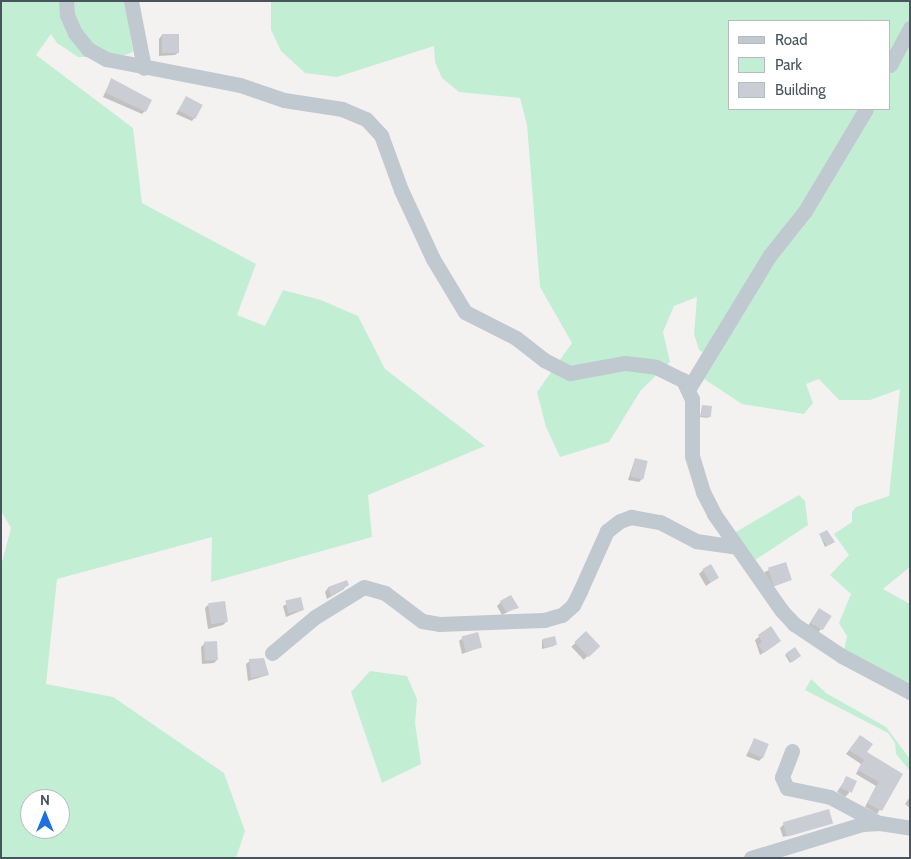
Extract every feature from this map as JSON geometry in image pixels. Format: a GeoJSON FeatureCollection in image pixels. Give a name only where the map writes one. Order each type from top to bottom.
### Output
{"type":"FeatureCollection","features":[{"type":"Feature","properties":{"kind":"street"},"geometry":{"type":"LineString","coordinates":[[66,1],[67,15],[75,33],[88,49],[106,59],[144,68],[240,85],[284,100],[342,109],[366,119],[381,135],[401,190],[433,259],[464,312],[508,334],[544,360],[570,374],[625,363],[668,370],[683,380],[689,388],[694,467],[714,514],[737,547],[794,624],[842,656],[910,692]]}},
{"type":"Feature","properties":{"kind":"street"},"geometry":{"type":"LineString","coordinates":[[131,1],[144,68]]}},
{"type":"Feature","properties":{"kind":"street"},"geometry":{"type":"LineString","coordinates":[[891,63],[910,28]]}},
{"type":"Feature","properties":{"kind":"street"},"geometry":{"type":"LineString","coordinates":[[689,388],[770,255],[804,211],[847,145],[865,110]]}},
{"type":"Feature","properties":{"kind":"street"},"geometry":{"type":"LineString","coordinates":[[272,652],[315,617],[364,588],[386,593],[422,621],[439,624],[544,620],[562,615],[573,605],[607,531],[620,520],[631,517],[660,522],[696,542],[737,547]]}},
{"type":"Feature","properties":{"kind":"street"},"geometry":{"type":"LineString","coordinates":[[792,750],[782,777],[787,788],[830,797],[880,823]]}},
{"type":"Feature","properties":{"kind":"street"},"geometry":{"type":"LineString","coordinates":[[751,858],[798,841],[862,824],[880,823],[910,828]]}},
{"type":"Feature","properties":{"kind":"green space"},"geometry":{"type":"Polygon","coordinates":[[[1,1],[125,1],[133,52],[120,57],[78,57],[57,43],[51,34],[36,55],[133,128],[142,203],[256,264],[237,315],[265,326],[283,290],[321,300],[358,316],[385,369],[485,446],[368,495],[372,537],[211,582],[212,537],[57,579],[46,684],[113,697],[224,773],[245,831],[236,858],[1,858],[1,566],[11,528],[1,511],[1,1]]]}},
{"type":"Feature","properties":{"kind":"green space"},"geometry":{"type":"Polygon","coordinates":[[[271,1],[910,1],[910,19],[891,54],[891,20],[728,20],[728,110],[860,110],[767,272],[828,187],[870,110],[891,110],[891,72],[910,38],[910,567],[883,589],[910,604],[910,686],[844,651],[847,636],[839,623],[851,594],[830,575],[849,555],[834,534],[852,522],[852,512],[856,507],[889,496],[900,389],[870,400],[839,400],[819,379],[806,384],[813,403],[804,414],[742,404],[704,379],[715,360],[699,350],[694,334],[697,297],[674,306],[663,332],[670,362],[641,390],[609,442],[560,457],[546,427],[537,392],[572,343],[540,287],[527,125],[520,98],[459,92],[442,78],[435,62],[434,46],[337,77],[305,73],[281,51],[271,30],[271,1]]]}},
{"type":"Feature","properties":{"kind":"green space"},"geometry":{"type":"Polygon","coordinates":[[[799,495],[805,501],[808,525],[755,560],[734,533],[799,495]]]}},
{"type":"Feature","properties":{"kind":"green space"},"geometry":{"type":"Polygon","coordinates":[[[370,671],[407,676],[417,699],[415,723],[421,764],[382,783],[351,692],[370,671]]]}},
{"type":"Feature","properties":{"kind":"green space"},"geometry":{"type":"Polygon","coordinates":[[[811,679],[826,693],[886,727],[910,759],[910,771],[896,754],[895,743],[888,733],[805,690],[811,679]]]}},
{"type":"Feature","properties":{"kind":"building"},"geometry":{"type":"Polygon","coordinates":[[[162,34],[179,34],[179,53],[162,53],[162,34]]]}},
{"type":"Feature","properties":{"kind":"building"},"geometry":{"type":"Polygon","coordinates":[[[111,78],[152,100],[146,112],[106,93],[111,78]]]}},
{"type":"Feature","properties":{"kind":"building"},"geometry":{"type":"Polygon","coordinates":[[[186,96],[203,105],[195,119],[178,110],[186,96]]]}},
{"type":"Feature","properties":{"kind":"building"},"geometry":{"type":"Polygon","coordinates":[[[702,405],[712,406],[711,417],[701,416],[702,405]]]}},
{"type":"Feature","properties":{"kind":"building"},"geometry":{"type":"Polygon","coordinates":[[[635,458],[648,461],[643,479],[631,477],[635,458]]]}},
{"type":"Feature","properties":{"kind":"building"},"geometry":{"type":"Polygon","coordinates":[[[827,530],[835,542],[827,546],[819,534],[827,530]]]}},
{"type":"Feature","properties":{"kind":"building"},"geometry":{"type":"Polygon","coordinates":[[[786,562],[792,580],[774,586],[768,568],[786,562]]]}},
{"type":"Feature","properties":{"kind":"building"},"geometry":{"type":"Polygon","coordinates":[[[711,564],[719,578],[710,583],[702,569],[711,564]]]}},
{"type":"Feature","properties":{"kind":"building"},"geometry":{"type":"Polygon","coordinates":[[[347,580],[349,585],[331,596],[328,587],[347,580]]]}},
{"type":"Feature","properties":{"kind":"building"},"geometry":{"type":"Polygon","coordinates":[[[511,595],[519,608],[506,612],[500,601],[511,595]]]}},
{"type":"Feature","properties":{"kind":"building"},"geometry":{"type":"Polygon","coordinates":[[[301,597],[304,610],[288,613],[285,601],[301,597]]]}},
{"type":"Feature","properties":{"kind":"building"},"geometry":{"type":"Polygon","coordinates":[[[225,601],[228,622],[211,624],[208,603],[225,601]]]}},
{"type":"Feature","properties":{"kind":"building"},"geometry":{"type":"Polygon","coordinates":[[[819,608],[832,616],[823,630],[810,622],[819,608]]]}},
{"type":"Feature","properties":{"kind":"building"},"geometry":{"type":"Polygon","coordinates":[[[771,626],[781,641],[764,653],[758,645],[762,642],[758,635],[771,626]]]}},
{"type":"Feature","properties":{"kind":"building"},"geometry":{"type":"Polygon","coordinates":[[[586,631],[600,646],[589,657],[574,642],[586,631]]]}},
{"type":"Feature","properties":{"kind":"building"},"geometry":{"type":"Polygon","coordinates":[[[478,632],[482,647],[466,652],[462,636],[478,632]]]}},
{"type":"Feature","properties":{"kind":"building"},"geometry":{"type":"Polygon","coordinates":[[[555,636],[557,645],[544,648],[542,639],[555,636]]]}},
{"type":"Feature","properties":{"kind":"building"},"geometry":{"type":"Polygon","coordinates":[[[217,641],[218,660],[205,661],[204,642],[217,641]]]}},
{"type":"Feature","properties":{"kind":"building"},"geometry":{"type":"Polygon","coordinates":[[[795,647],[801,656],[792,662],[786,653],[795,647]]]}},
{"type":"Feature","properties":{"kind":"building"},"geometry":{"type":"Polygon","coordinates":[[[264,658],[269,675],[251,678],[249,659],[264,658]]]}},
{"type":"Feature","properties":{"kind":"building"},"geometry":{"type":"Polygon","coordinates":[[[860,735],[873,744],[867,752],[903,774],[882,811],[867,803],[879,782],[858,770],[864,760],[849,750],[860,735]]]}},
{"type":"Feature","properties":{"kind":"building"},"geometry":{"type":"Polygon","coordinates":[[[754,738],[769,744],[763,758],[748,752],[754,738]]]}},
{"type":"Feature","properties":{"kind":"building"},"geometry":{"type":"Polygon","coordinates":[[[846,776],[857,781],[852,793],[841,788],[846,776]]]}},
{"type":"Feature","properties":{"kind":"building"},"geometry":{"type":"Polygon","coordinates":[[[829,809],[833,823],[787,837],[783,822],[829,809]]]}}]}
